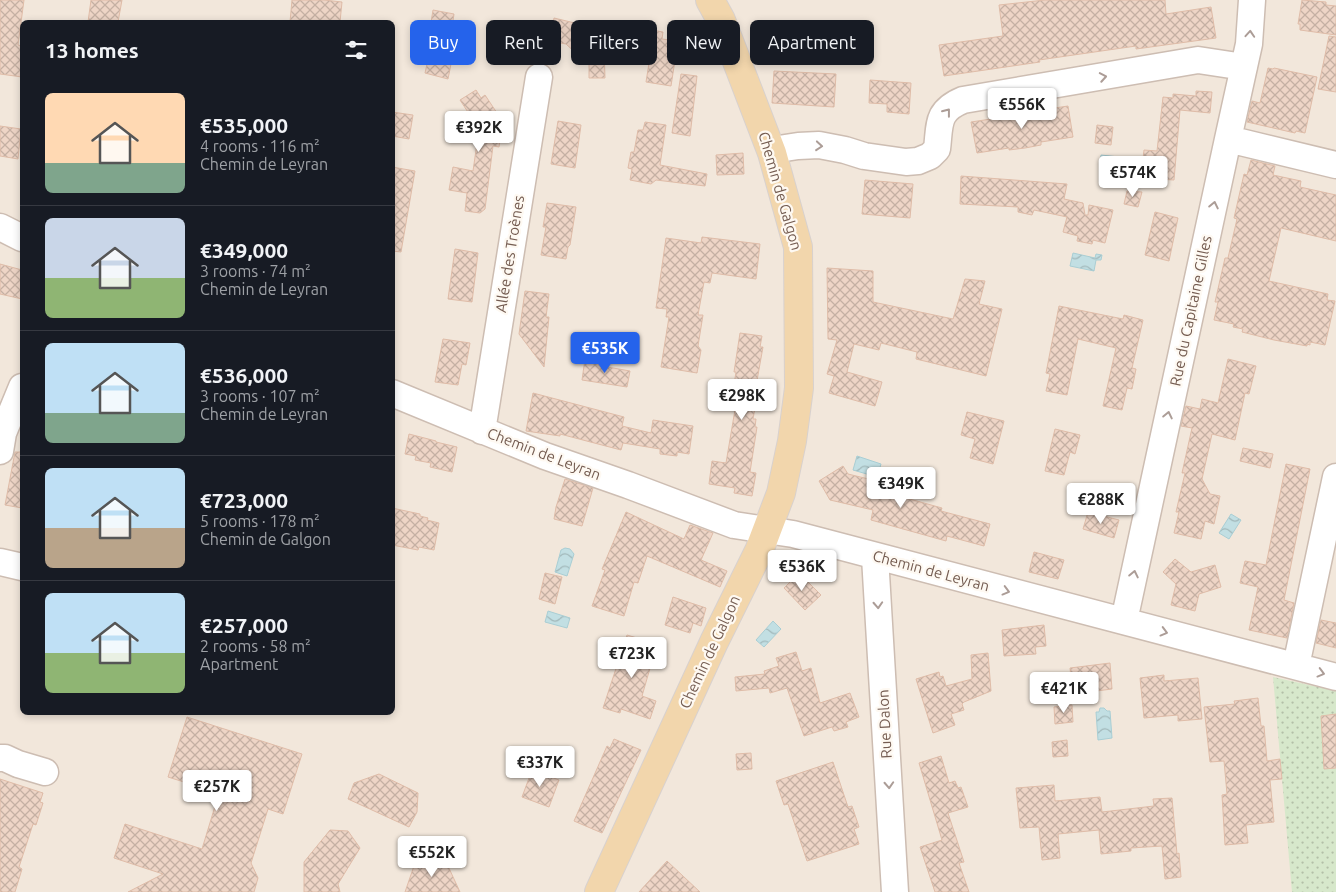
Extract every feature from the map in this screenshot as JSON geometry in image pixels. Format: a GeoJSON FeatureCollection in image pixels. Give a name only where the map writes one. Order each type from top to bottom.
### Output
{"type":"FeatureCollection","features":[{"type":"Feature","properties":{"kind":"main road","name":"Chemin de Galgon"},"geometry":{"type":"LineString","coordinates":[[599,892],[768,530],[784,481],[799,388],[798,247],[772,153],[721,20],[710,0]]}},
{"type":"Feature","properties":{"kind":"street","name":"Rue du Capitaine Gilles"},"geometry":{"type":"LineString","coordinates":[[1124,622],[1250,44],[1252,0]]}},
{"type":"Feature","properties":{"kind":"street"},"geometry":{"type":"LineString","coordinates":[[772,153],[785,148],[819,145],[864,156],[906,162],[918,160],[930,156],[937,149],[940,122],[945,111],[953,104],[963,100],[1198,60],[1244,67]]}},
{"type":"Feature","properties":{"kind":"street","name":"Allée des Troènes"},"geometry":{"type":"LineString","coordinates":[[482,431],[539,77]]}},
{"type":"Feature","properties":{"kind":"street"},"geometry":{"type":"LineString","coordinates":[[1228,139],[1336,165]]}},
{"type":"Feature","properties":{"kind":"street"},"geometry":{"type":"LineString","coordinates":[[0,227],[20,237]]}},
{"type":"Feature","properties":{"kind":"street"},"geometry":{"type":"LineString","coordinates":[[0,451],[3,433],[20,392]]}},
{"type":"Feature","properties":{"kind":"street","name":"Chemin de Leyran"},"geometry":{"type":"LineString","coordinates":[[395,394],[545,456],[628,485],[734,526],[793,534],[1336,677]]}},
{"type":"Feature","properties":{"kind":"street"},"geometry":{"type":"LineString","coordinates":[[1296,666],[1336,477]]}},
{"type":"Feature","properties":{"kind":"street","name":"Rue Dalon"},"geometry":{"type":"LineString","coordinates":[[875,556],[895,892]]}},
{"type":"Feature","properties":{"kind":"street"},"geometry":{"type":"LineString","coordinates":[[0,562],[20,567]]}},
{"type":"Feature","properties":{"kind":"street"},"geometry":{"type":"LineString","coordinates":[[0,758],[45,772]]}},
{"type":"Feature","properties":{"kind":"shaded area"},"geometry":{"type":"Polygon","coordinates":[[[0,0],[1336,0],[1336,892],[0,892],[0,0]]]}},
{"type":"Feature","properties":{"kind":"green space"},"geometry":{"type":"Polygon","coordinates":[[[1273,677],[1336,691],[1336,892],[1292,892],[1273,677]]]}},
{"type":"Feature","properties":{"kind":"water"},"geometry":{"type":"Polygon","coordinates":[[[1101,155],[1128,158],[1127,171],[1100,168],[1101,155]]]}},
{"type":"Feature","properties":{"kind":"water"},"geometry":{"type":"Polygon","coordinates":[[[1073,253],[1095,258],[1096,254],[1102,255],[1101,260],[1096,260],[1094,271],[1070,266],[1073,253]]]}},
{"type":"Feature","properties":{"kind":"water"},"geometry":{"type":"Polygon","coordinates":[[[857,456],[881,464],[877,477],[853,470],[857,456]]]}},
{"type":"Feature","properties":{"kind":"water"},"geometry":{"type":"Polygon","coordinates":[[[1231,514],[1241,520],[1229,539],[1219,533],[1231,514]]]}},
{"type":"Feature","properties":{"kind":"water"},"geometry":{"type":"Polygon","coordinates":[[[565,548],[570,549],[574,554],[567,576],[555,572],[561,550],[565,548]]]}},
{"type":"Feature","properties":{"kind":"water"},"geometry":{"type":"Polygon","coordinates":[[[548,611],[570,618],[567,628],[545,622],[548,611]]]}},
{"type":"Feature","properties":{"kind":"water"},"geometry":{"type":"Polygon","coordinates":[[[773,621],[781,629],[764,647],[756,640],[773,621]]]}},
{"type":"Feature","properties":{"kind":"water"},"geometry":{"type":"Polygon","coordinates":[[[1100,708],[1110,711],[1112,738],[1098,740],[1096,712],[1099,712],[1100,708]]]}},
{"type":"Feature","properties":{"kind":"building"},"geometry":{"type":"Polygon","coordinates":[[[0,0],[24,0],[18,45],[20,46],[20,77],[0,74],[0,0]]]}},
{"type":"Feature","properties":{"kind":"building"},"geometry":{"type":"Polygon","coordinates":[[[91,0],[122,0],[118,20],[88,20],[91,0]]]}},
{"type":"Feature","properties":{"kind":"building"},"geometry":{"type":"Polygon","coordinates":[[[292,0],[342,2],[340,20],[290,20],[292,0]]]}},
{"type":"Feature","properties":{"kind":"building"},"geometry":{"type":"Polygon","coordinates":[[[1045,0],[1165,0],[1166,14],[1211,7],[1216,38],[1136,49],[1136,46],[944,76],[939,45],[1003,36],[999,5],[1045,0]]]}},
{"type":"Feature","properties":{"kind":"building"},"geometry":{"type":"Polygon","coordinates":[[[1302,0],[1326,2],[1326,5],[1336,6],[1336,35],[1300,30],[1300,24],[1298,24],[1302,0]]]}},
{"type":"Feature","properties":{"kind":"building"},"geometry":{"type":"Polygon","coordinates":[[[433,10],[454,14],[453,20],[431,20],[433,10]]]}},
{"type":"Feature","properties":{"kind":"building"},"geometry":{"type":"Polygon","coordinates":[[[554,18],[571,22],[571,49],[566,44],[561,43],[561,20],[554,20],[554,18]]]}},
{"type":"Feature","properties":{"kind":"building"},"geometry":{"type":"Polygon","coordinates":[[[657,31],[663,32],[662,39],[667,40],[667,65],[674,65],[671,86],[646,82],[649,65],[657,65],[657,31]]]}},
{"type":"Feature","properties":{"kind":"building"},"geometry":{"type":"Polygon","coordinates":[[[1329,36],[1336,37],[1336,92],[1318,89],[1329,36]]]}},
{"type":"Feature","properties":{"kind":"building"},"geometry":{"type":"Polygon","coordinates":[[[427,65],[451,65],[448,79],[425,73],[427,65]]]}},
{"type":"Feature","properties":{"kind":"building"},"geometry":{"type":"Polygon","coordinates":[[[589,65],[605,65],[605,78],[589,78],[589,65]]]}},
{"type":"Feature","properties":{"kind":"building"},"geometry":{"type":"Polygon","coordinates":[[[1268,68],[1317,77],[1305,133],[1296,131],[1295,133],[1247,122],[1252,101],[1260,103],[1268,68]]]}},
{"type":"Feature","properties":{"kind":"building"},"geometry":{"type":"Polygon","coordinates":[[[774,71],[836,74],[834,107],[772,103],[774,71]]]}},
{"type":"Feature","properties":{"kind":"building"},"geometry":{"type":"Polygon","coordinates":[[[681,74],[697,76],[690,136],[672,133],[681,74]]]}},
{"type":"Feature","properties":{"kind":"building"},"geometry":{"type":"Polygon","coordinates":[[[870,80],[911,83],[909,114],[887,112],[887,104],[869,103],[870,80]]]}},
{"type":"Feature","properties":{"kind":"building"},"geometry":{"type":"Polygon","coordinates":[[[476,90],[481,98],[485,95],[503,122],[499,147],[493,146],[485,209],[480,213],[465,211],[467,193],[449,190],[453,167],[473,171],[479,129],[460,100],[476,90]]]}},
{"type":"Feature","properties":{"kind":"building"},"geometry":{"type":"Polygon","coordinates":[[[1196,91],[1212,92],[1210,113],[1180,110],[1174,180],[1141,178],[1144,150],[1157,151],[1163,97],[1173,98],[1173,94],[1196,96],[1196,91]]]}},
{"type":"Feature","properties":{"kind":"building"},"geometry":{"type":"Polygon","coordinates":[[[1068,106],[1073,137],[1041,142],[1041,145],[1025,148],[1009,150],[1009,148],[977,153],[971,122],[1036,114],[1035,111],[1068,106]]]}},
{"type":"Feature","properties":{"kind":"building"},"geometry":{"type":"Polygon","coordinates":[[[395,112],[413,115],[409,139],[395,137],[395,112]]]}},
{"type":"Feature","properties":{"kind":"building"},"geometry":{"type":"Polygon","coordinates":[[[558,121],[581,125],[575,168],[551,164],[558,121]]]}},
{"type":"Feature","properties":{"kind":"building"},"geometry":{"type":"Polygon","coordinates":[[[645,122],[666,125],[660,165],[707,174],[705,186],[656,180],[651,184],[630,180],[632,169],[628,168],[631,152],[634,152],[638,130],[643,130],[645,122]]]}},
{"type":"Feature","properties":{"kind":"building"},"geometry":{"type":"Polygon","coordinates":[[[1097,125],[1113,127],[1111,145],[1095,143],[1097,125]]]}},
{"type":"Feature","properties":{"kind":"building"},"geometry":{"type":"Polygon","coordinates":[[[0,126],[20,129],[18,159],[0,156],[0,126]]]}},
{"type":"Feature","properties":{"kind":"building"},"geometry":{"type":"Polygon","coordinates":[[[743,153],[744,174],[717,175],[716,155],[743,153]]]}},
{"type":"Feature","properties":{"kind":"building"},"geometry":{"type":"Polygon","coordinates":[[[1251,160],[1275,166],[1273,175],[1301,181],[1300,187],[1336,195],[1336,241],[1281,228],[1269,281],[1328,294],[1327,300],[1335,301],[1325,345],[1310,342],[1310,345],[1307,344],[1307,346],[1274,340],[1242,332],[1243,329],[1233,327],[1234,324],[1214,320],[1218,302],[1215,302],[1225,258],[1228,258],[1237,219],[1234,218],[1244,174],[1247,175],[1251,160]]]}},
{"type":"Feature","properties":{"kind":"building"},"geometry":{"type":"Polygon","coordinates":[[[395,168],[415,171],[401,252],[395,251],[395,168]]]}},
{"type":"Feature","properties":{"kind":"building"},"geometry":{"type":"Polygon","coordinates":[[[961,176],[1067,184],[1064,199],[1083,203],[1085,215],[1088,215],[1089,205],[1113,210],[1105,243],[1093,240],[1092,244],[1077,241],[1078,236],[1063,232],[1067,217],[1034,210],[1032,215],[1018,212],[1018,207],[960,204],[961,176]]]}},
{"type":"Feature","properties":{"kind":"building"},"geometry":{"type":"Polygon","coordinates":[[[865,180],[913,184],[910,218],[862,214],[865,180]]]}},
{"type":"Feature","properties":{"kind":"building"},"geometry":{"type":"Polygon","coordinates":[[[1127,191],[1142,192],[1138,207],[1124,204],[1127,191]]]}},
{"type":"Feature","properties":{"kind":"building"},"geometry":{"type":"Polygon","coordinates":[[[547,203],[576,207],[566,259],[541,255],[546,227],[543,227],[547,203]]]}},
{"type":"Feature","properties":{"kind":"building"},"geometry":{"type":"Polygon","coordinates":[[[1155,212],[1178,218],[1169,261],[1145,255],[1155,212]]]}},
{"type":"Feature","properties":{"kind":"building"},"geometry":{"type":"Polygon","coordinates":[[[702,237],[760,244],[756,279],[712,273],[710,283],[704,282],[698,315],[703,315],[698,346],[701,350],[697,373],[661,367],[669,317],[666,317],[667,309],[656,308],[666,238],[701,243],[702,237]]]}},
{"type":"Feature","properties":{"kind":"building"},"geometry":{"type":"Polygon","coordinates":[[[455,249],[478,253],[472,302],[448,299],[455,249]]]}},
{"type":"Feature","properties":{"kind":"building"},"geometry":{"type":"Polygon","coordinates":[[[0,264],[20,269],[20,299],[0,294],[0,264]]]}},
{"type":"Feature","properties":{"kind":"building"},"geometry":{"type":"Polygon","coordinates":[[[827,268],[873,271],[873,302],[953,319],[965,279],[985,281],[979,304],[1002,309],[986,376],[916,359],[917,352],[881,343],[879,350],[854,344],[847,372],[882,382],[875,406],[829,393],[834,376],[827,374],[837,340],[828,339],[827,268]]]}},
{"type":"Feature","properties":{"kind":"building"},"geometry":{"type":"Polygon","coordinates":[[[525,291],[549,294],[546,317],[549,317],[544,367],[519,334],[525,291]]]}},
{"type":"Feature","properties":{"kind":"building"},"geometry":{"type":"Polygon","coordinates":[[[1059,306],[1123,319],[1124,315],[1143,320],[1132,368],[1136,369],[1132,389],[1127,388],[1122,410],[1103,406],[1116,348],[1078,339],[1067,395],[1046,391],[1050,374],[1046,373],[1059,306]]]}},
{"type":"Feature","properties":{"kind":"building"},"geometry":{"type":"Polygon","coordinates":[[[740,333],[762,336],[760,347],[763,347],[756,386],[759,386],[753,419],[756,419],[755,427],[757,427],[750,472],[756,473],[752,496],[734,493],[735,488],[709,484],[712,461],[726,463],[738,392],[733,391],[740,333]]]}},
{"type":"Feature","properties":{"kind":"building"},"geometry":{"type":"Polygon","coordinates":[[[443,339],[470,343],[466,365],[462,364],[458,385],[435,382],[443,339]]]}},
{"type":"Feature","properties":{"kind":"building"},"geometry":{"type":"Polygon","coordinates":[[[585,359],[602,362],[602,366],[630,371],[627,387],[582,380],[585,359]]]}},
{"type":"Feature","properties":{"kind":"building"},"geometry":{"type":"Polygon","coordinates":[[[1228,359],[1256,366],[1249,394],[1245,393],[1235,440],[1212,434],[1202,479],[1210,494],[1220,496],[1214,524],[1205,521],[1201,539],[1174,533],[1179,512],[1176,512],[1185,473],[1182,473],[1192,428],[1181,426],[1186,406],[1200,409],[1202,399],[1218,403],[1228,359]]]}},
{"type":"Feature","properties":{"kind":"building"},"geometry":{"type":"Polygon","coordinates":[[[533,393],[624,417],[622,426],[651,433],[653,420],[693,426],[689,454],[677,452],[677,456],[660,454],[660,449],[623,443],[621,450],[560,434],[560,436],[526,431],[533,393]]]}},
{"type":"Feature","properties":{"kind":"building"},"geometry":{"type":"Polygon","coordinates":[[[967,412],[1004,421],[993,464],[970,458],[975,439],[961,435],[967,412]]]}},
{"type":"Feature","properties":{"kind":"building"},"geometry":{"type":"Polygon","coordinates":[[[1055,429],[1080,435],[1075,454],[1070,452],[1064,475],[1045,471],[1055,429]]]}},
{"type":"Feature","properties":{"kind":"building"},"geometry":{"type":"Polygon","coordinates":[[[409,434],[457,447],[452,472],[430,467],[431,463],[415,460],[416,456],[405,454],[409,434]]]}},
{"type":"Feature","properties":{"kind":"building"},"geometry":{"type":"Polygon","coordinates":[[[1243,448],[1273,454],[1270,468],[1240,461],[1243,448]]]}},
{"type":"Feature","properties":{"kind":"building"},"geometry":{"type":"Polygon","coordinates":[[[15,452],[20,452],[20,508],[5,505],[15,452]]]}},
{"type":"Feature","properties":{"kind":"building"},"geometry":{"type":"Polygon","coordinates":[[[1286,464],[1310,469],[1284,600],[1294,603],[1287,638],[1249,630],[1258,587],[1240,583],[1245,561],[1266,565],[1286,464]]]}},
{"type":"Feature","properties":{"kind":"building"},"geometry":{"type":"Polygon","coordinates":[[[843,466],[848,474],[897,486],[895,495],[942,508],[941,511],[990,524],[984,546],[947,536],[946,541],[871,520],[873,510],[830,500],[819,481],[843,466]]]}},
{"type":"Feature","properties":{"kind":"building"},"geometry":{"type":"Polygon","coordinates":[[[565,479],[593,488],[582,526],[554,519],[565,479]]]}},
{"type":"Feature","properties":{"kind":"building"},"geometry":{"type":"Polygon","coordinates":[[[395,509],[420,514],[420,516],[428,518],[427,520],[439,523],[434,550],[419,547],[418,550],[395,546],[395,509]]]}},
{"type":"Feature","properties":{"kind":"building"},"geometry":{"type":"Polygon","coordinates":[[[626,512],[684,539],[690,525],[713,533],[701,560],[727,571],[720,587],[647,556],[638,583],[634,582],[624,616],[592,606],[605,570],[602,569],[626,512]]]}},
{"type":"Feature","properties":{"kind":"building"},"geometry":{"type":"Polygon","coordinates":[[[1088,512],[1119,520],[1114,538],[1083,529],[1088,512]]]}},
{"type":"Feature","properties":{"kind":"building"},"geometry":{"type":"Polygon","coordinates":[[[1034,552],[1064,560],[1058,579],[1029,572],[1034,552]]]}},
{"type":"Feature","properties":{"kind":"building"},"geometry":{"type":"Polygon","coordinates":[[[1175,559],[1191,572],[1215,565],[1221,587],[1199,594],[1195,611],[1171,605],[1176,584],[1163,572],[1175,559]]]}},
{"type":"Feature","properties":{"kind":"building"},"geometry":{"type":"Polygon","coordinates":[[[545,573],[562,577],[555,604],[539,599],[545,573]]]}},
{"type":"Feature","properties":{"kind":"building"},"geometry":{"type":"Polygon","coordinates":[[[799,573],[821,595],[805,610],[784,588],[799,573]]]}},
{"type":"Feature","properties":{"kind":"building"},"geometry":{"type":"Polygon","coordinates":[[[673,597],[706,608],[701,626],[693,623],[690,633],[665,625],[673,597]]]}},
{"type":"Feature","properties":{"kind":"building"},"geometry":{"type":"Polygon","coordinates":[[[1321,620],[1336,623],[1336,648],[1316,643],[1321,620]]]}},
{"type":"Feature","properties":{"kind":"building"},"geometry":{"type":"Polygon","coordinates":[[[1044,625],[1046,646],[1035,647],[1036,654],[1004,656],[1002,630],[1044,625]]]}},
{"type":"Feature","properties":{"kind":"building"},"geometry":{"type":"Polygon","coordinates":[[[627,635],[657,644],[642,696],[656,701],[650,719],[621,709],[620,713],[603,708],[627,635]]]}},
{"type":"Feature","properties":{"kind":"building"},"geometry":{"type":"Polygon","coordinates":[[[796,652],[802,671],[811,668],[820,703],[850,693],[859,717],[846,722],[848,727],[834,731],[832,727],[804,736],[787,688],[770,693],[769,688],[736,691],[735,677],[765,674],[764,671],[779,666],[776,658],[796,652]]]}},
{"type":"Feature","properties":{"kind":"building"},"geometry":{"type":"Polygon","coordinates":[[[988,653],[991,691],[964,702],[962,704],[964,710],[951,714],[955,725],[933,733],[916,679],[939,672],[940,677],[943,676],[946,686],[972,679],[971,655],[988,653]]]}},
{"type":"Feature","properties":{"kind":"building"},"geometry":{"type":"Polygon","coordinates":[[[1110,663],[1112,689],[1073,694],[1070,668],[1110,663]]]}},
{"type":"Feature","properties":{"kind":"building"},"geometry":{"type":"Polygon","coordinates":[[[1164,675],[1164,681],[1198,678],[1202,719],[1178,721],[1178,715],[1144,718],[1140,678],[1164,675]]]}},
{"type":"Feature","properties":{"kind":"building"},"geometry":{"type":"Polygon","coordinates":[[[1258,698],[1261,726],[1264,726],[1267,761],[1280,759],[1282,779],[1270,780],[1274,822],[1246,825],[1248,843],[1225,845],[1222,795],[1227,794],[1224,761],[1210,762],[1204,707],[1235,704],[1234,701],[1258,698]]]}},
{"type":"Feature","properties":{"kind":"building"},"geometry":{"type":"Polygon","coordinates":[[[1072,705],[1073,722],[1055,724],[1054,707],[1072,705]]]}},
{"type":"Feature","properties":{"kind":"building"},"geometry":{"type":"Polygon","coordinates":[[[1336,714],[1336,768],[1324,769],[1321,716],[1336,714]]]}},
{"type":"Feature","properties":{"kind":"building"},"geometry":{"type":"Polygon","coordinates":[[[187,717],[302,754],[283,814],[268,809],[251,863],[258,878],[254,892],[128,892],[163,874],[114,858],[125,824],[202,849],[219,793],[168,777],[187,717]]]}},
{"type":"Feature","properties":{"kind":"building"},"geometry":{"type":"Polygon","coordinates":[[[614,739],[641,750],[602,833],[574,821],[607,746],[610,748],[614,739]]]}},
{"type":"Feature","properties":{"kind":"building"},"geometry":{"type":"Polygon","coordinates":[[[1067,740],[1068,756],[1053,757],[1052,742],[1067,740]]]}},
{"type":"Feature","properties":{"kind":"building"},"geometry":{"type":"Polygon","coordinates":[[[751,753],[752,769],[737,770],[736,754],[751,753]]]}},
{"type":"Feature","properties":{"kind":"building"},"geometry":{"type":"Polygon","coordinates":[[[941,756],[949,783],[955,781],[958,788],[961,787],[968,807],[948,813],[964,862],[959,863],[969,892],[935,892],[920,847],[942,840],[919,763],[941,756]]]}},
{"type":"Feature","properties":{"kind":"building"},"geometry":{"type":"Polygon","coordinates":[[[833,762],[848,807],[852,806],[859,827],[854,829],[859,844],[807,861],[788,804],[784,805],[776,781],[833,762]]]}},
{"type":"Feature","properties":{"kind":"building"},"geometry":{"type":"Polygon","coordinates":[[[532,770],[559,780],[549,807],[522,797],[532,770]]]}},
{"type":"Feature","properties":{"kind":"building"},"geometry":{"type":"Polygon","coordinates":[[[379,774],[418,793],[417,812],[409,827],[348,799],[354,783],[379,774]]]}},
{"type":"Feature","properties":{"kind":"building"},"geometry":{"type":"Polygon","coordinates":[[[0,779],[43,793],[40,802],[43,803],[36,825],[33,824],[19,867],[22,869],[15,892],[0,892],[0,779]]]}},
{"type":"Feature","properties":{"kind":"building"},"geometry":{"type":"Polygon","coordinates":[[[1054,785],[1055,801],[1100,797],[1102,812],[1154,806],[1153,799],[1172,798],[1181,877],[1165,879],[1162,846],[1131,848],[1131,851],[1101,854],[1099,830],[1058,834],[1060,858],[1042,860],[1039,827],[1020,828],[1016,788],[1054,785]]]}},
{"type":"Feature","properties":{"kind":"building"},"geometry":{"type":"Polygon","coordinates":[[[330,830],[348,831],[360,848],[338,884],[340,892],[304,892],[304,862],[330,830]]]}},
{"type":"Feature","properties":{"kind":"building"},"geometry":{"type":"Polygon","coordinates":[[[431,857],[448,866],[460,892],[405,892],[415,863],[431,857]]]}},
{"type":"Feature","properties":{"kind":"building"},"geometry":{"type":"Polygon","coordinates":[[[667,861],[700,892],[639,892],[667,861]]]}}]}
